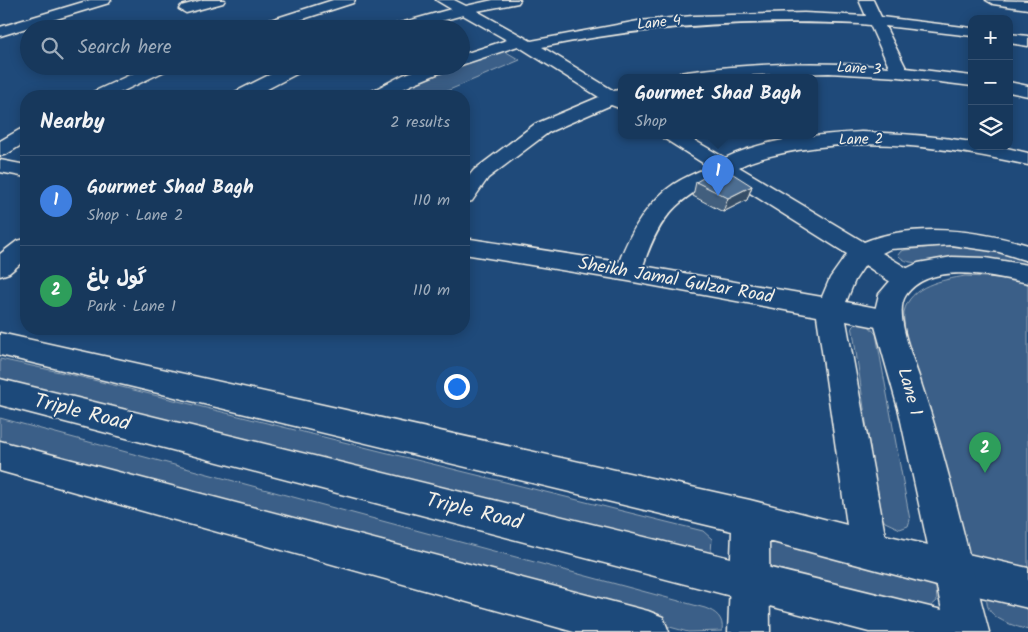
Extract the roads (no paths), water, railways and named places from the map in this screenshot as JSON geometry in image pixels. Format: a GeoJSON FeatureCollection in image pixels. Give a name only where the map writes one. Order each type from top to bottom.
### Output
{"type":"FeatureCollection","features":[{"type":"Feature","properties":{"kind":"street"},"geometry":{"type":"LineString","coordinates":[[39,20],[104,0]]}},
{"type":"Feature","properties":{"kind":"street"},"geometry":{"type":"LineString","coordinates":[[186,8],[218,0]]}},
{"type":"Feature","properties":{"kind":"street"},"geometry":{"type":"LineString","coordinates":[[282,20],[348,0]]}},
{"type":"Feature","properties":{"kind":"street"},"geometry":{"type":"LineString","coordinates":[[443,0],[464,10],[618,98]]}},
{"type":"Feature","properties":{"kind":"street"},"geometry":{"type":"LineString","coordinates":[[428,20],[513,0]]}},
{"type":"Feature","properties":{"kind":"street"},"geometry":{"type":"LineString","coordinates":[[866,0],[899,71]]}},
{"type":"Feature","properties":{"kind":"street"},"geometry":{"type":"LineString","coordinates":[[993,0],[1028,5]]}},
{"type":"Feature","properties":{"kind":"street","name":"Lane 4"},"geometry":{"type":"LineString","coordinates":[[470,58],[523,44],[602,30],[669,21],[769,16],[877,21],[968,32]]}},
{"type":"Feature","properties":{"kind":"street"},"geometry":{"type":"LineString","coordinates":[[0,32],[20,26]]}},
{"type":"Feature","properties":{"kind":"street"},"geometry":{"type":"LineString","coordinates":[[1013,39],[1028,41]]}},
{"type":"Feature","properties":{"kind":"street","name":"Lane 3"},"geometry":{"type":"LineString","coordinates":[[712,74],[765,68],[825,67],[899,71],[968,80]]}},
{"type":"Feature","properties":{"kind":"street"},"geometry":{"type":"LineString","coordinates":[[111,90],[144,75]]}},
{"type":"Feature","properties":{"kind":"street"},"geometry":{"type":"LineString","coordinates":[[253,90],[282,75]]}},
{"type":"Feature","properties":{"kind":"street"},"geometry":{"type":"LineString","coordinates":[[388,90],[419,75]]}},
{"type":"Feature","properties":{"kind":"street"},"geometry":{"type":"LineString","coordinates":[[1013,88],[1028,91]]}},
{"type":"Feature","properties":{"kind":"street"},"geometry":{"type":"LineString","coordinates":[[470,188],[481,174],[542,128],[618,98]]}},
{"type":"Feature","properties":{"kind":"street"},"geometry":{"type":"LineString","coordinates":[[0,150],[20,138]]}},
{"type":"Feature","properties":{"kind":"street"},"geometry":{"type":"LineString","coordinates":[[679,139],[906,279]]}},
{"type":"Feature","properties":{"kind":"street","name":"Lane 2"},"geometry":{"type":"LineString","coordinates":[[628,272],[648,226],[680,190],[722,165],[768,149],[821,140],[878,139],[942,143],[1028,159]]}},
{"type":"Feature","properties":{"kind":"street"},"geometry":{"type":"LineString","coordinates":[[0,166],[20,170]]}},
{"type":"Feature","properties":{"kind":"street"},"geometry":{"type":"LineString","coordinates":[[869,550],[830,309],[843,278],[862,252],[886,242],[951,237],[1002,245],[1028,253]]}},
{"type":"Feature","properties":{"kind":"street","name":"Sheikh Jamal Gulzar Road"},"geometry":{"type":"LineString","coordinates":[[470,247],[628,272],[887,319]]}},
{"type":"Feature","properties":{"kind":"street"},"geometry":{"type":"LineString","coordinates":[[0,268],[20,252]]}},
{"type":"Feature","properties":{"kind":"street","name":"Lane 1"},"geometry":{"type":"LineString","coordinates":[[968,632],[915,412],[887,319],[892,294],[906,279],[927,269],[952,265],[986,266],[1028,274]]}},
{"type":"Feature","properties":{"kind":"street"},"geometry":{"type":"LineString","coordinates":[[0,344],[750,518],[952,571],[1028,588]]}},
{"type":"Feature","properties":{"kind":"street","name":"Triple Road"},"geometry":{"type":"LineString","coordinates":[[0,392],[948,632]]}},
{"type":"Feature","properties":{"kind":"street"},"geometry":{"type":"LineString","coordinates":[[0,456],[648,632]]}},
{"type":"Feature","properties":{"kind":"street"},"geometry":{"type":"LineString","coordinates":[[749,632],[751,583],[750,518]]}},
{"type":"Feature","properties":{"kind":"place","name":"Gourmet Shad Bagh"},"geometry":{"type":"Point","coordinates":[718,196]}},
{"type":"Feature","properties":{"kind":"place","name":"گول باغ"},"geometry":{"type":"Point","coordinates":[985,473]}}]}
